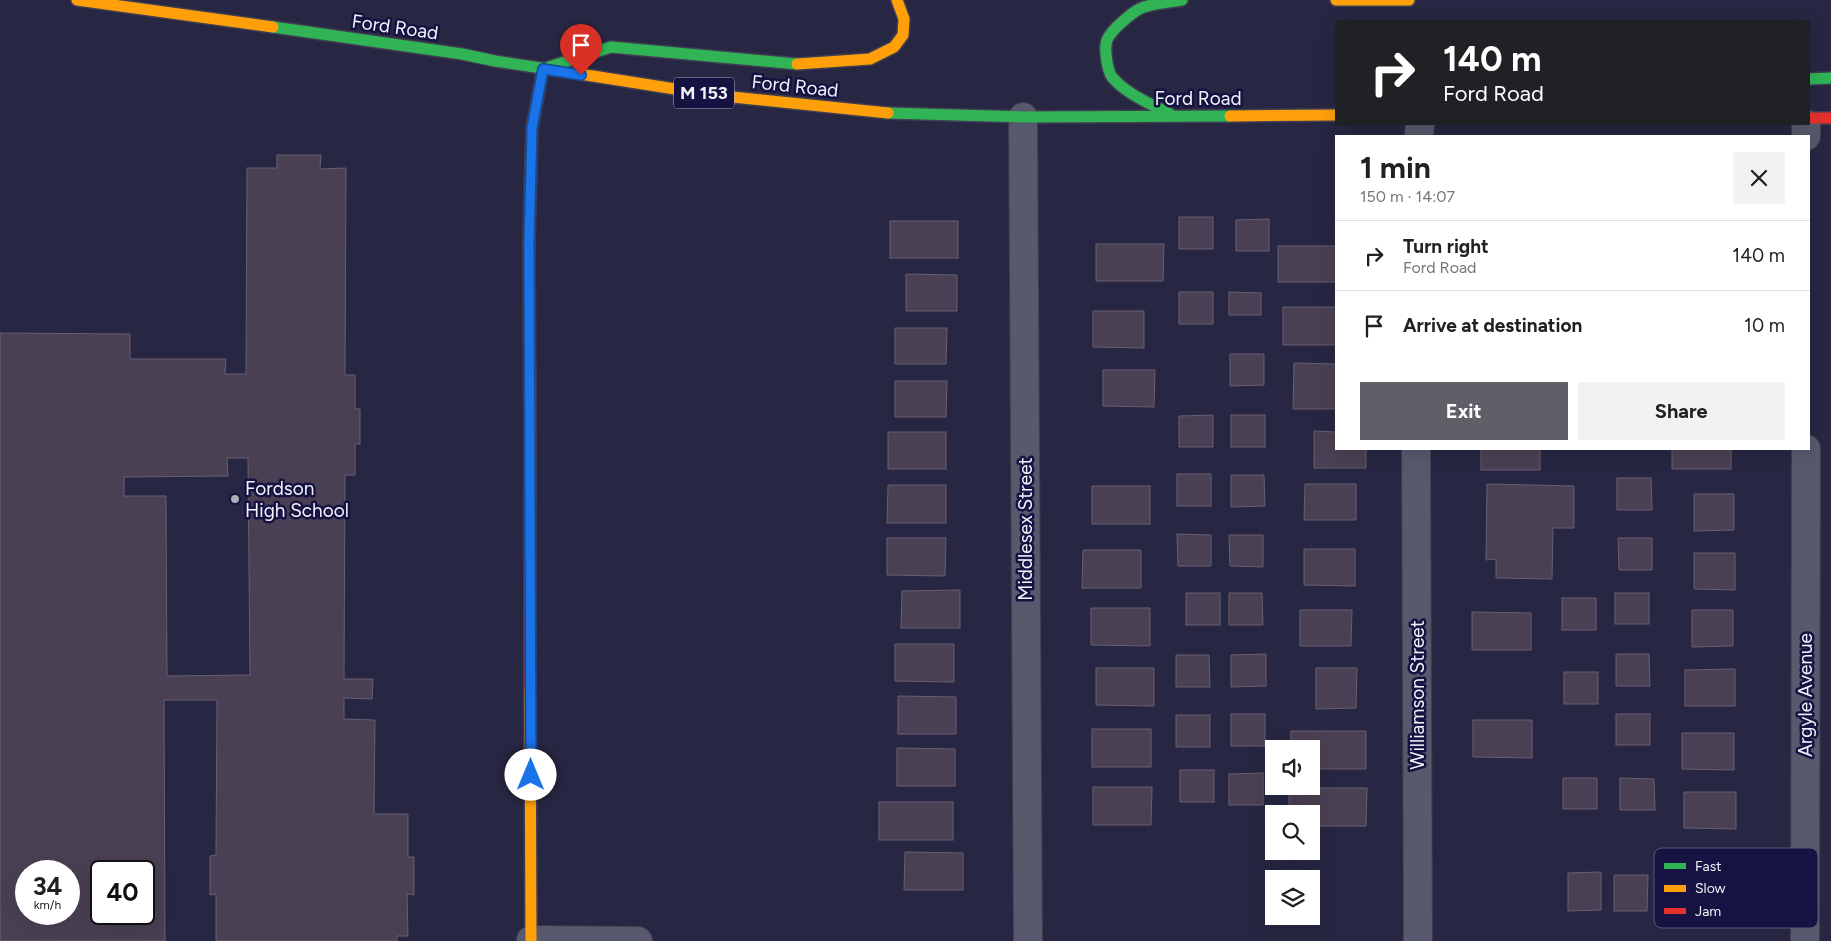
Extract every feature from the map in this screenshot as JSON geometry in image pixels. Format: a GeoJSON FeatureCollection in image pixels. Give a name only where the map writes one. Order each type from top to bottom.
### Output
{"type":"FeatureCollection","features":[{"type":"Feature","properties":{"kind":"main road","name":"Ford Road"},"geometry":{"type":"LineString","coordinates":[[77,0],[462,54],[543,69],[713,95],[890,113],[1023,117],[1335,115]]}},
{"type":"Feature","properties":{"kind":"main road"},"geometry":{"type":"LineString","coordinates":[[105,0],[118,6]]}},
{"type":"Feature","properties":{"kind":"main road"},"geometry":{"type":"LineString","coordinates":[[531,940],[529,244],[532,128],[543,69],[611,47],[796,64],[870,59],[894,47],[903,35],[904,19],[897,0]]}},
{"type":"Feature","properties":{"kind":"main road"},"geometry":{"type":"LineString","coordinates":[[1172,115],[1132,94],[1109,73],[1107,40],[1121,24],[1143,7],[1182,0]]}},
{"type":"Feature","properties":{"kind":"main road"},"geometry":{"type":"LineString","coordinates":[[1336,0],[1409,0]]}},
{"type":"Feature","properties":{"kind":"main road"},"geometry":{"type":"LineString","coordinates":[[1810,79],[1831,78]]}},
{"type":"Feature","properties":{"kind":"main road"},"geometry":{"type":"LineString","coordinates":[[1810,118],[1831,118]]}},
{"type":"Feature","properties":{"kind":"street","name":"Middlesex Street"},"geometry":{"type":"LineString","coordinates":[[1023,117],[1028,941]]}},
{"type":"Feature","properties":{"kind":"street","name":"Williamson Street"},"geometry":{"type":"LineString","coordinates":[[1416,450],[1418,941]]}},
{"type":"Feature","properties":{"kind":"street","name":"Argyle Avenue"},"geometry":{"type":"LineString","coordinates":[[1805,848],[1806,450]]}},
{"type":"Feature","properties":{"kind":"street","name":"Argyle Avenue"},"geometry":{"type":"LineString","coordinates":[[1805,928],[1805,941]]}},
{"type":"Feature","properties":{"kind":"street"},"geometry":{"type":"LineString","coordinates":[[531,940],[638,941]]}},
{"type":"Feature","properties":{"kind":"building"},"geometry":{"type":"Polygon","coordinates":[[[277,155],[321,155],[320,169],[346,168],[345,375],[355,375],[355,409],[360,409],[360,444],[355,444],[355,475],[345,475],[344,679],[373,679],[372,699],[344,698],[344,719],[375,720],[374,814],[408,814],[408,857],[414,857],[414,895],[407,894],[408,936],[397,936],[397,941],[216,941],[216,894],[210,895],[210,856],[216,855],[217,700],[164,700],[165,941],[0,941],[0,333],[130,334],[130,359],[226,359],[225,374],[246,374],[247,168],[277,168],[277,155]],[[227,458],[228,476],[124,477],[124,496],[166,496],[167,676],[250,675],[248,458],[227,458]]]}},
{"type":"Feature","properties":{"kind":"building"},"geometry":{"type":"Polygon","coordinates":[[[1179,217],[1213,217],[1213,249],[1179,249],[1179,217]]]}},
{"type":"Feature","properties":{"kind":"building"},"geometry":{"type":"Polygon","coordinates":[[[1269,219],[1269,251],[1236,251],[1236,220],[1269,219]]]}},
{"type":"Feature","properties":{"kind":"building"},"geometry":{"type":"Polygon","coordinates":[[[890,221],[958,221],[958,258],[890,258],[890,221]]]}},
{"type":"Feature","properties":{"kind":"building"},"geometry":{"type":"Polygon","coordinates":[[[1096,244],[1164,244],[1163,281],[1096,281],[1096,244]]]}},
{"type":"Feature","properties":{"kind":"building"},"geometry":{"type":"Polygon","coordinates":[[[1278,246],[1335,246],[1335,282],[1278,282],[1278,246]]]}},
{"type":"Feature","properties":{"kind":"building"},"geometry":{"type":"Polygon","coordinates":[[[906,274],[957,275],[957,311],[906,311],[906,274]]]}},
{"type":"Feature","properties":{"kind":"building"},"geometry":{"type":"Polygon","coordinates":[[[1179,292],[1213,292],[1213,324],[1179,324],[1179,292]]]}},
{"type":"Feature","properties":{"kind":"building"},"geometry":{"type":"Polygon","coordinates":[[[1229,292],[1261,293],[1261,315],[1229,315],[1229,292]]]}},
{"type":"Feature","properties":{"kind":"building"},"geometry":{"type":"Polygon","coordinates":[[[1283,307],[1335,307],[1335,345],[1283,345],[1283,307]]]}},
{"type":"Feature","properties":{"kind":"building"},"geometry":{"type":"Polygon","coordinates":[[[1093,311],[1144,311],[1144,348],[1093,347],[1093,311]]]}},
{"type":"Feature","properties":{"kind":"building"},"geometry":{"type":"Polygon","coordinates":[[[895,328],[947,328],[946,364],[895,364],[895,328]]]}},
{"type":"Feature","properties":{"kind":"building"},"geometry":{"type":"Polygon","coordinates":[[[1230,354],[1264,354],[1264,385],[1230,386],[1230,354]]]}},
{"type":"Feature","properties":{"kind":"building"},"geometry":{"type":"Polygon","coordinates":[[[1294,363],[1335,364],[1335,409],[1293,409],[1294,363]]]}},
{"type":"Feature","properties":{"kind":"building"},"geometry":{"type":"Polygon","coordinates":[[[1103,370],[1155,370],[1154,407],[1103,406],[1103,370]]]}},
{"type":"Feature","properties":{"kind":"building"},"geometry":{"type":"Polygon","coordinates":[[[895,381],[947,381],[946,417],[895,417],[895,381]]]}},
{"type":"Feature","properties":{"kind":"building"},"geometry":{"type":"Polygon","coordinates":[[[1213,415],[1213,447],[1179,447],[1179,416],[1213,415]]]}},
{"type":"Feature","properties":{"kind":"building"},"geometry":{"type":"Polygon","coordinates":[[[1231,415],[1265,415],[1265,447],[1231,447],[1231,415]]]}},
{"type":"Feature","properties":{"kind":"building"},"geometry":{"type":"Polygon","coordinates":[[[1314,431],[1335,432],[1335,450],[1366,450],[1366,468],[1314,468],[1314,431]]]}},
{"type":"Feature","properties":{"kind":"building"},"geometry":{"type":"Polygon","coordinates":[[[888,432],[946,432],[946,469],[888,469],[888,432]]]}},
{"type":"Feature","properties":{"kind":"building"},"geometry":{"type":"Polygon","coordinates":[[[1481,450],[1540,450],[1540,470],[1481,470],[1481,450]]]}},
{"type":"Feature","properties":{"kind":"building"},"geometry":{"type":"Polygon","coordinates":[[[1672,450],[1731,450],[1731,469],[1672,469],[1672,450]]]}},
{"type":"Feature","properties":{"kind":"building"},"geometry":{"type":"Polygon","coordinates":[[[1177,474],[1211,474],[1211,506],[1177,506],[1177,474]]]}},
{"type":"Feature","properties":{"kind":"building"},"geometry":{"type":"Polygon","coordinates":[[[1231,475],[1264,475],[1265,506],[1231,507],[1231,475]]]}},
{"type":"Feature","properties":{"kind":"building"},"geometry":{"type":"Polygon","coordinates":[[[1617,478],[1651,478],[1652,510],[1617,510],[1617,478]]]}},
{"type":"Feature","properties":{"kind":"building"},"geometry":{"type":"Polygon","coordinates":[[[1305,484],[1356,484],[1356,520],[1304,520],[1305,484]]]}},
{"type":"Feature","properties":{"kind":"building"},"geometry":{"type":"Polygon","coordinates":[[[1487,484],[1574,486],[1574,528],[1553,528],[1552,579],[1496,578],[1496,559],[1486,560],[1487,484]]]}},
{"type":"Feature","properties":{"kind":"building"},"geometry":{"type":"Polygon","coordinates":[[[888,485],[946,485],[946,523],[887,523],[888,485]]]}},
{"type":"Feature","properties":{"kind":"building"},"geometry":{"type":"Polygon","coordinates":[[[1092,486],[1150,486],[1150,524],[1092,524],[1092,486]]]}},
{"type":"Feature","properties":{"kind":"building"},"geometry":{"type":"Polygon","coordinates":[[[1694,494],[1734,494],[1734,530],[1694,531],[1694,494]]]}},
{"type":"Feature","properties":{"kind":"building"},"geometry":{"type":"Polygon","coordinates":[[[1177,534],[1211,535],[1211,566],[1178,566],[1177,534]]]}},
{"type":"Feature","properties":{"kind":"building"},"geometry":{"type":"Polygon","coordinates":[[[1229,535],[1263,535],[1263,567],[1230,566],[1229,535]]]}},
{"type":"Feature","properties":{"kind":"building"},"geometry":{"type":"Polygon","coordinates":[[[887,538],[946,538],[945,576],[887,575],[887,538]]]}},
{"type":"Feature","properties":{"kind":"building"},"geometry":{"type":"Polygon","coordinates":[[[1618,538],[1652,538],[1652,570],[1619,570],[1618,538]]]}},
{"type":"Feature","properties":{"kind":"building"},"geometry":{"type":"Polygon","coordinates":[[[1304,549],[1355,549],[1355,586],[1304,585],[1304,549]]]}},
{"type":"Feature","properties":{"kind":"building"},"geometry":{"type":"Polygon","coordinates":[[[1083,550],[1141,550],[1141,588],[1082,588],[1083,550]]]}},
{"type":"Feature","properties":{"kind":"building"},"geometry":{"type":"Polygon","coordinates":[[[1694,553],[1735,553],[1735,590],[1694,589],[1694,553]]]}},
{"type":"Feature","properties":{"kind":"building"},"geometry":{"type":"Polygon","coordinates":[[[960,590],[960,628],[901,628],[902,591],[960,590]]]}},
{"type":"Feature","properties":{"kind":"building"},"geometry":{"type":"Polygon","coordinates":[[[1186,593],[1220,593],[1220,625],[1186,625],[1186,593]]]}},
{"type":"Feature","properties":{"kind":"building"},"geometry":{"type":"Polygon","coordinates":[[[1229,593],[1262,593],[1263,625],[1229,625],[1229,593]]]}},
{"type":"Feature","properties":{"kind":"building"},"geometry":{"type":"Polygon","coordinates":[[[1615,593],[1649,593],[1649,624],[1615,624],[1615,593]]]}},
{"type":"Feature","properties":{"kind":"building"},"geometry":{"type":"Polygon","coordinates":[[[1562,598],[1596,598],[1596,630],[1562,630],[1562,598]]]}},
{"type":"Feature","properties":{"kind":"building"},"geometry":{"type":"Polygon","coordinates":[[[1091,608],[1150,608],[1150,646],[1091,645],[1091,608]]]}},
{"type":"Feature","properties":{"kind":"building"},"geometry":{"type":"Polygon","coordinates":[[[1300,610],[1352,610],[1351,646],[1300,646],[1300,610]]]}},
{"type":"Feature","properties":{"kind":"building"},"geometry":{"type":"Polygon","coordinates":[[[1692,610],[1733,610],[1733,646],[1692,647],[1692,610]]]}},
{"type":"Feature","properties":{"kind":"building"},"geometry":{"type":"Polygon","coordinates":[[[1472,612],[1531,613],[1531,650],[1472,650],[1472,612]]]}},
{"type":"Feature","properties":{"kind":"building"},"geometry":{"type":"Polygon","coordinates":[[[895,644],[954,644],[954,682],[895,681],[895,644]]]}},
{"type":"Feature","properties":{"kind":"building"},"geometry":{"type":"Polygon","coordinates":[[[1266,654],[1266,686],[1231,687],[1231,655],[1266,654]]]}},
{"type":"Feature","properties":{"kind":"building"},"geometry":{"type":"Polygon","coordinates":[[[1616,654],[1649,654],[1650,686],[1616,686],[1616,654]]]}},
{"type":"Feature","properties":{"kind":"building"},"geometry":{"type":"Polygon","coordinates":[[[1176,655],[1209,655],[1210,687],[1176,687],[1176,655]]]}},
{"type":"Feature","properties":{"kind":"building"},"geometry":{"type":"Polygon","coordinates":[[[1096,668],[1154,668],[1154,706],[1096,705],[1096,668]]]}},
{"type":"Feature","properties":{"kind":"building"},"geometry":{"type":"Polygon","coordinates":[[[1316,668],[1357,668],[1356,708],[1316,709],[1316,668]]]}},
{"type":"Feature","properties":{"kind":"building"},"geometry":{"type":"Polygon","coordinates":[[[1735,669],[1735,706],[1685,706],[1685,670],[1735,669]]]}},
{"type":"Feature","properties":{"kind":"building"},"geometry":{"type":"Polygon","coordinates":[[[1564,672],[1598,672],[1598,704],[1564,704],[1564,672]]]}},
{"type":"Feature","properties":{"kind":"building"},"geometry":{"type":"Polygon","coordinates":[[[898,696],[956,697],[956,734],[898,734],[898,696]]]}},
{"type":"Feature","properties":{"kind":"building"},"geometry":{"type":"Polygon","coordinates":[[[1231,714],[1265,714],[1265,746],[1231,746],[1231,714]]]}},
{"type":"Feature","properties":{"kind":"building"},"geometry":{"type":"Polygon","coordinates":[[[1616,714],[1650,714],[1650,745],[1616,745],[1616,714]]]}},
{"type":"Feature","properties":{"kind":"building"},"geometry":{"type":"Polygon","coordinates":[[[1176,715],[1210,715],[1210,747],[1176,747],[1176,715]]]}},
{"type":"Feature","properties":{"kind":"building"},"geometry":{"type":"Polygon","coordinates":[[[1473,720],[1532,720],[1532,758],[1473,757],[1473,720]]]}},
{"type":"Feature","properties":{"kind":"building"},"geometry":{"type":"Polygon","coordinates":[[[1092,729],[1151,729],[1151,767],[1092,767],[1092,729]]]}},
{"type":"Feature","properties":{"kind":"building"},"geometry":{"type":"Polygon","coordinates":[[[1291,731],[1366,731],[1366,769],[1320,769],[1320,740],[1291,740],[1291,731]]]}},
{"type":"Feature","properties":{"kind":"building"},"geometry":{"type":"Polygon","coordinates":[[[1682,733],[1734,733],[1734,770],[1682,769],[1682,733]]]}},
{"type":"Feature","properties":{"kind":"building"},"geometry":{"type":"Polygon","coordinates":[[[897,748],[955,749],[955,786],[897,786],[897,748]]]}},
{"type":"Feature","properties":{"kind":"building"},"geometry":{"type":"Polygon","coordinates":[[[1180,770],[1214,770],[1214,802],[1180,802],[1180,770]]]}},
{"type":"Feature","properties":{"kind":"building"},"geometry":{"type":"Polygon","coordinates":[[[1263,773],[1263,805],[1229,805],[1229,774],[1263,773]]]}},
{"type":"Feature","properties":{"kind":"building"},"geometry":{"type":"Polygon","coordinates":[[[1563,778],[1597,778],[1597,809],[1563,809],[1563,778]]]}},
{"type":"Feature","properties":{"kind":"building"},"geometry":{"type":"Polygon","coordinates":[[[1620,778],[1654,779],[1655,810],[1620,810],[1620,778]]]}},
{"type":"Feature","properties":{"kind":"building"},"geometry":{"type":"Polygon","coordinates":[[[1093,787],[1152,787],[1151,825],[1093,825],[1093,787]]]}},
{"type":"Feature","properties":{"kind":"building"},"geometry":{"type":"Polygon","coordinates":[[[1320,788],[1367,788],[1366,826],[1320,826],[1320,805],[1289,805],[1289,795],[1320,795],[1320,788]]]}},
{"type":"Feature","properties":{"kind":"building"},"geometry":{"type":"Polygon","coordinates":[[[1684,792],[1736,792],[1736,829],[1684,828],[1684,792]]]}},
{"type":"Feature","properties":{"kind":"building"},"geometry":{"type":"Polygon","coordinates":[[[879,802],[953,802],[953,840],[879,840],[879,802]]]}},
{"type":"Feature","properties":{"kind":"building"},"geometry":{"type":"Polygon","coordinates":[[[905,852],[963,853],[963,890],[904,890],[905,852]]]}},
{"type":"Feature","properties":{"kind":"building"},"geometry":{"type":"Polygon","coordinates":[[[1601,872],[1601,910],[1568,911],[1568,873],[1601,872]]]}},
{"type":"Feature","properties":{"kind":"building"},"geometry":{"type":"Polygon","coordinates":[[[1614,875],[1648,875],[1647,911],[1614,911],[1614,875]]]}},
{"type":"Feature","properties":{"kind":"traffic: fast"},"geometry":{"type":"LineString","coordinates":[[1170,114],[1131,94],[1112,77],[1107,64],[1106,44],[1109,36],[1118,26],[1140,9],[1153,4],[1182,0]]}},
{"type":"Feature","properties":{"kind":"traffic: fast"},"geometry":{"type":"LineString","coordinates":[[273,27],[462,54],[580,74]]}},
{"type":"Feature","properties":{"kind":"traffic: fast"},"geometry":{"type":"LineString","coordinates":[[549,67],[611,47],[797,64]]}},
{"type":"Feature","properties":{"kind":"traffic: fast"},"geometry":{"type":"LineString","coordinates":[[1810,79],[1831,78]]}},
{"type":"Feature","properties":{"kind":"traffic: fast"},"geometry":{"type":"LineString","coordinates":[[888,113],[1023,117],[1230,116]]}},
{"type":"Feature","properties":{"kind":"traffic: fast"},"geometry":{"type":"LineString","coordinates":[[530,429],[529,244],[531,162]]}},
{"type":"Feature","properties":{"kind":"traffic: slow"},"geometry":{"type":"LineString","coordinates":[[77,0],[273,27]]}},
{"type":"Feature","properties":{"kind":"traffic: slow"},"geometry":{"type":"LineString","coordinates":[[797,64],[870,59],[894,47],[903,35],[904,19],[897,0]]}},
{"type":"Feature","properties":{"kind":"traffic: slow"},"geometry":{"type":"LineString","coordinates":[[1336,0],[1409,0]]}},
{"type":"Feature","properties":{"kind":"traffic: slow"},"geometry":{"type":"LineString","coordinates":[[580,74],[713,95],[888,113]]}},
{"type":"Feature","properties":{"kind":"traffic: slow"},"geometry":{"type":"LineString","coordinates":[[1230,116],[1335,115]]}},
{"type":"Feature","properties":{"kind":"traffic: slow"},"geometry":{"type":"LineString","coordinates":[[530,690],[531,941]]}},
{"type":"Feature","properties":{"kind":"traffic: jam"},"geometry":{"type":"LineString","coordinates":[[531,162],[532,128],[543,69]]}},
{"type":"Feature","properties":{"kind":"traffic: jam"},"geometry":{"type":"LineString","coordinates":[[1810,118],[1831,118]]}},
{"type":"Feature","properties":{"kind":"traffic: jam"},"geometry":{"type":"LineString","coordinates":[[530,429],[530,690]]}},
{"type":"Feature","properties":{"kind":"place","name":"Fordson High School"},"geometry":{"type":"Point","coordinates":[235,499]}},
{"type":"Feature","properties":{"kind":"route"},"geometry":{"type":"LineString","coordinates":[[531,775],[529,244],[532,128],[543,69],[581,75]]}}]}
